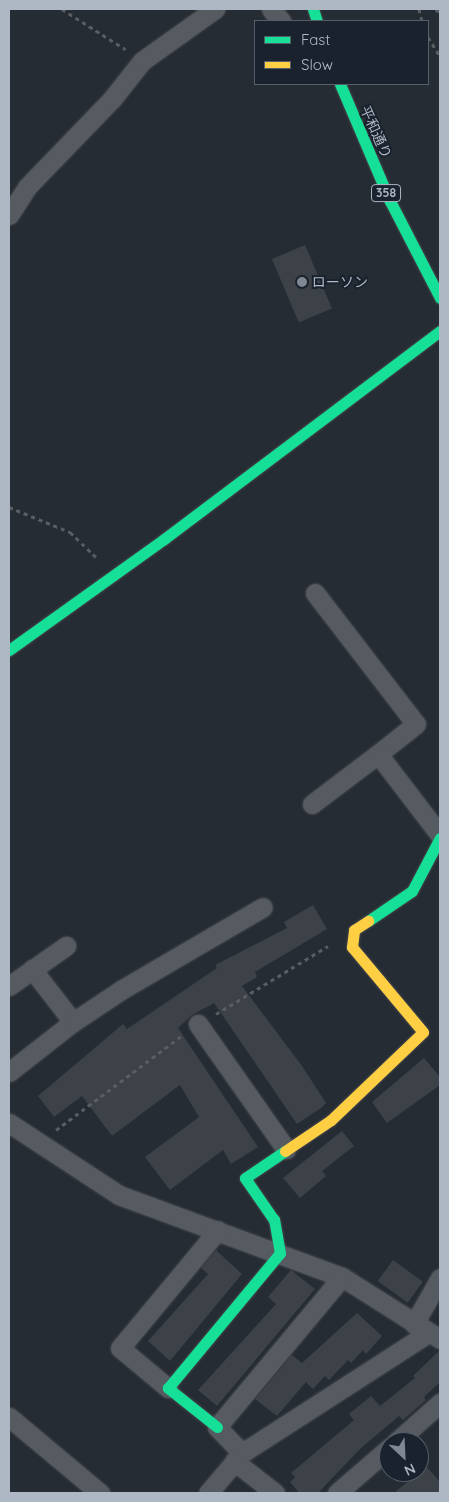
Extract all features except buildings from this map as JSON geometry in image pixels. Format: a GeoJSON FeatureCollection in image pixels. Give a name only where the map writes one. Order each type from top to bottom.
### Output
{"type":"FeatureCollection","features":[{"type":"Feature","properties":{"kind":"main road","name":"平和通り"},"geometry":{"type":"LineString","coordinates":[[343,92],[390,201],[440,298]]}},
{"type":"Feature","properties":{"kind":"main road"},"geometry":{"type":"LineString","coordinates":[[9,650],[114,575],[440,331]]}},
{"type":"Feature","properties":{"kind":"main road"},"geometry":{"type":"LineString","coordinates":[[217,1427],[168,1388],[280,1253],[274,1220],[245,1178],[331,1120],[423,1032],[352,947],[354,930],[412,891],[440,836]]}},
{"type":"Feature","properties":{"kind":"street"},"geometry":{"type":"LineString","coordinates":[[9,214],[27,188],[112,99],[142,61],[215,9]]}},
{"type":"Feature","properties":{"kind":"street"},"geometry":{"type":"LineString","coordinates":[[271,9],[280,20]]}},
{"type":"Feature","properties":{"kind":"street"},"geometry":{"type":"LineString","coordinates":[[312,804],[416,724],[315,594]]}},
{"type":"Feature","properties":{"kind":"street"},"geometry":{"type":"LineString","coordinates":[[378,754],[440,836]]}},
{"type":"Feature","properties":{"kind":"street"},"geometry":{"type":"LineString","coordinates":[[9,1072],[73,1022],[121,990],[263,907]]}},
{"type":"Feature","properties":{"kind":"street"},"geometry":{"type":"LineString","coordinates":[[9,986],[66,946]]}},
{"type":"Feature","properties":{"kind":"street"},"geometry":{"type":"LineString","coordinates":[[32,969],[73,1022]]}},
{"type":"Feature","properties":{"kind":"street"},"geometry":{"type":"LineString","coordinates":[[198,1024],[286,1149]]}},
{"type":"Feature","properties":{"kind":"street"},"geometry":{"type":"LineString","coordinates":[[9,1123],[119,1195],[342,1277],[427,1332]]}},
{"type":"Feature","properties":{"kind":"street"},"geometry":{"type":"LineString","coordinates":[[168,1388],[120,1348],[218,1230]]}},
{"type":"Feature","properties":{"kind":"street"},"geometry":{"type":"LineString","coordinates":[[275,1493],[238,1457],[217,1427],[342,1277]]}},
{"type":"Feature","properties":{"kind":"street"},"geometry":{"type":"LineString","coordinates":[[208,1493],[238,1457],[427,1332],[440,1278]]}},
{"type":"Feature","properties":{"kind":"street"},"geometry":{"type":"LineString","coordinates":[[407,1432],[440,1402]]}},
{"type":"Feature","properties":{"kind":"street"},"geometry":{"type":"LineString","coordinates":[[9,1417],[100,1493]]}},
{"type":"Feature","properties":{"kind":"street"},"geometry":{"type":"LineString","coordinates":[[338,1493],[379,1457]]}},
{"type":"Feature","properties":{"kind":"path"},"geometry":{"type":"LineString","coordinates":[[62,9],[142,61]]}},
{"type":"Feature","properties":{"kind":"path"},"geometry":{"type":"LineString","coordinates":[[436,9],[440,14]]}},
{"type":"Feature","properties":{"kind":"path"},"geometry":{"type":"LineString","coordinates":[[429,39],[440,56]]}},
{"type":"Feature","properties":{"kind":"path"},"geometry":{"type":"LineString","coordinates":[[9,507],[70,532],[114,575]]}},
{"type":"Feature","properties":{"kind":"traffic: fast"},"geometry":{"type":"LineString","coordinates":[[313,9],[317,20]]}},
{"type":"Feature","properties":{"kind":"traffic: fast"},"geometry":{"type":"LineString","coordinates":[[340,85],[390,201],[440,298]]}},
{"type":"Feature","properties":{"kind":"traffic: fast"},"geometry":{"type":"LineString","coordinates":[[9,650],[164,539],[440,331]]}},
{"type":"Feature","properties":{"kind":"traffic: fast"},"geometry":{"type":"LineString","coordinates":[[368,921],[412,891],[440,838]]}},
{"type":"Feature","properties":{"kind":"traffic: fast"},"geometry":{"type":"LineString","coordinates":[[217,1427],[168,1388],[280,1253],[274,1220],[245,1178],[285,1151]]}},
{"type":"Feature","properties":{"kind":"traffic: slow"},"geometry":{"type":"LineString","coordinates":[[285,1151],[331,1120],[423,1032],[352,947],[354,930],[368,921]]}},
{"type":"Feature","properties":{"kind":"place","name":"ローソン"},"geometry":{"type":"Point","coordinates":[302,282]}}]}
